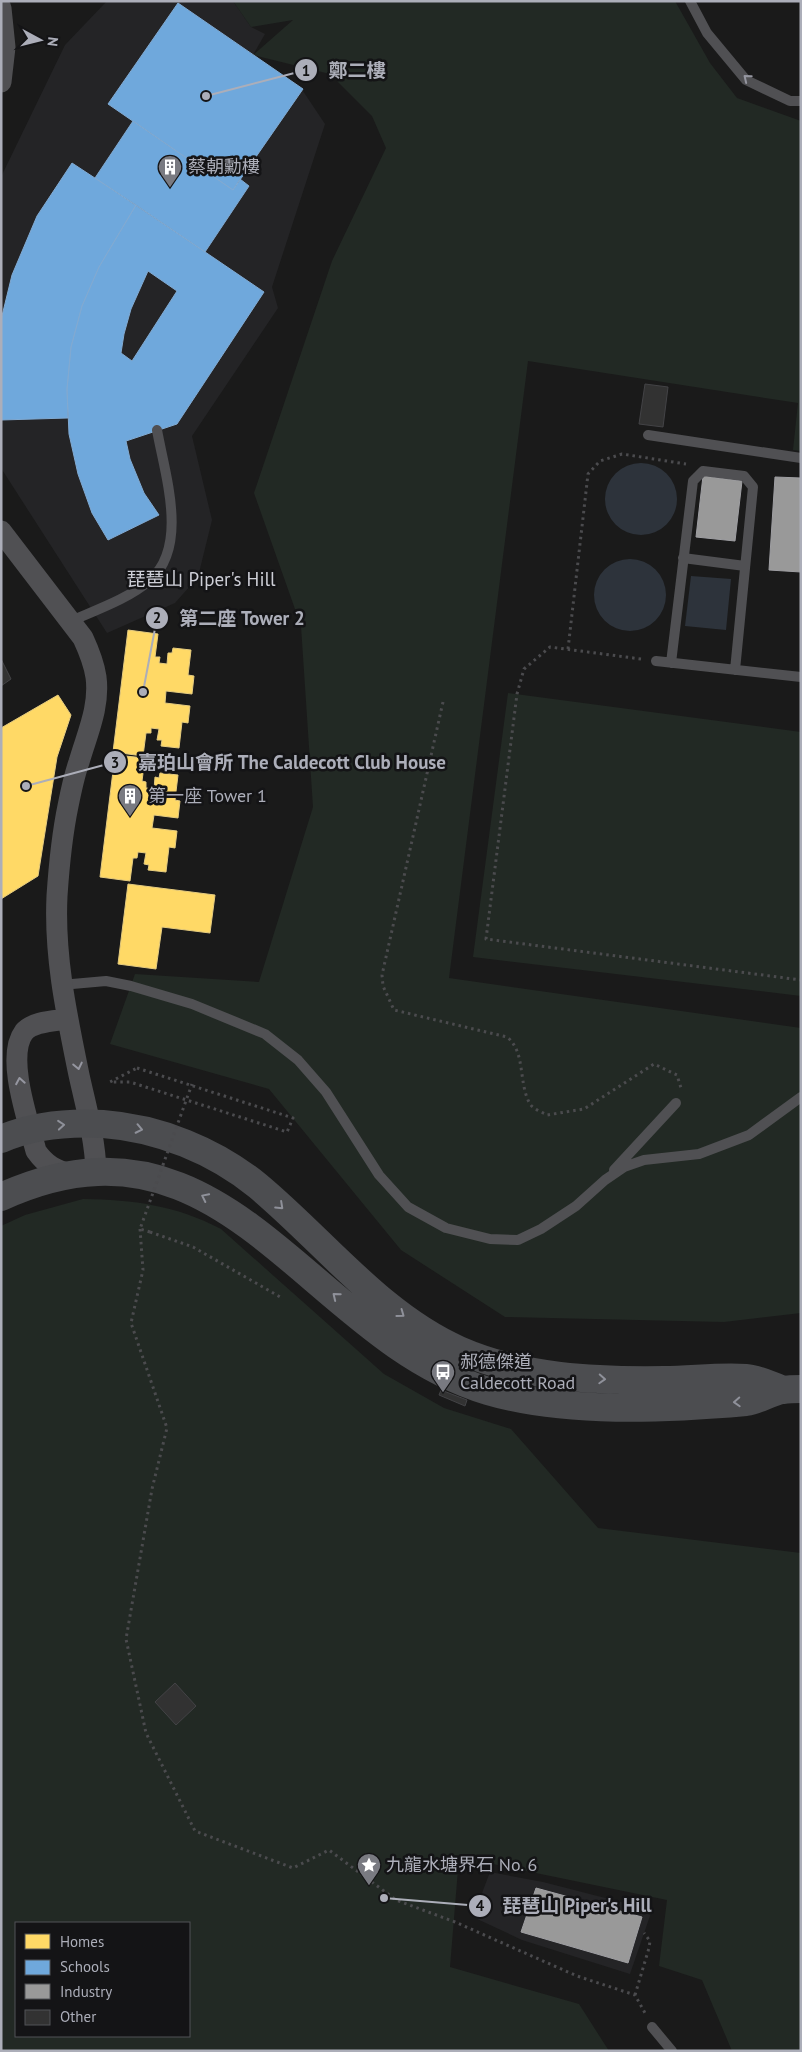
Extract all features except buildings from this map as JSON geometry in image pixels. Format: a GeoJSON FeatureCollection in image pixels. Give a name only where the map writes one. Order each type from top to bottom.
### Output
{"type":"FeatureCollection","features":[{"type":"Feature","properties":{"kind":"main road"},"geometry":{"type":"LineString","coordinates":[[1,1139],[31,1128],[60,1124],[91,1123],[123,1126],[153,1132],[190,1146],[223,1162],[257,1186],[396,1311],[428,1334],[460,1350],[532,1372],[575,1378],[616,1380],[748,1378],[792,1390]]}},
{"type":"Feature","properties":{"kind":"main road"},"geometry":{"type":"LineString","coordinates":[[1,1197],[45,1179],[83,1173],[120,1172],[164,1181],[216,1202],[246,1223],[388,1338],[425,1363],[487,1391],[547,1403],[618,1406],[749,1401],[792,1390]]}},
{"type":"Feature","properties":{"kind":"street"},"geometry":{"type":"LineString","coordinates":[[1,8],[6,48],[1,82]]}},
{"type":"Feature","properties":{"kind":"street"},"geometry":{"type":"LineString","coordinates":[[1,531],[83,638],[92,658],[96,678],[96,700],[92,721],[72,790],[60,852],[57,925],[61,985],[91,1123],[83,1173],[56,1171],[45,1163],[36,1151],[17,1065],[18,1045],[25,1031],[37,1024],[68,1019]]}},
{"type":"Feature","properties":{"kind":"lane"},"geometry":{"type":"LineString","coordinates":[[690,1],[707,32],[746,80],[790,101],[801,101]]}},
{"type":"Feature","properties":{"kind":"lane"},"geometry":{"type":"LineString","coordinates":[[71,621],[138,589],[156,573],[168,552],[172,536],[172,520],[157,430]]}},
{"type":"Feature","properties":{"kind":"lane"},"geometry":{"type":"LineString","coordinates":[[648,435],[801,458]]}},
{"type":"Feature","properties":{"kind":"lane"},"geometry":{"type":"LineString","coordinates":[[672,663],[693,481],[703,471],[744,476],[753,487],[735,670]]}},
{"type":"Feature","properties":{"kind":"lane"},"geometry":{"type":"LineString","coordinates":[[684,558],[745,566]]}},
{"type":"Feature","properties":{"kind":"lane"},"geometry":{"type":"LineString","coordinates":[[656,661],[801,677]]}},
{"type":"Feature","properties":{"kind":"lane"},"geometry":{"type":"LineString","coordinates":[[61,985],[106,981],[131,986],[192,1004],[265,1034],[298,1060],[326,1092],[393,1193],[408,1208],[446,1228],[490,1238],[518,1240],[541,1229],[576,1206],[605,1180],[676,1103]]}},
{"type":"Feature","properties":{"kind":"lane"},"geometry":{"type":"LineString","coordinates":[[605,1180],[624,1167],[644,1160],[690,1156],[725,1146],[748,1135],[801,1097]]}},
{"type":"Feature","properties":{"kind":"lane"},"geometry":{"type":"LineString","coordinates":[[652,2027],[672,2051]]}},
{"type":"Feature","properties":{"kind":"path"},"geometry":{"type":"LineString","coordinates":[[568,649],[588,474],[600,461],[622,454],[693,465],[703,471]]}},
{"type":"Feature","properties":{"kind":"path"},"geometry":{"type":"LineString","coordinates":[[656,661],[550,647],[521,673],[486,939],[801,980]]}},
{"type":"Feature","properties":{"kind":"path"},"geometry":{"type":"LineString","coordinates":[[443,702],[382,975],[383,986],[394,1010],[507,1037],[518,1048],[521,1077],[531,1105],[546,1115],[584,1109],[654,1064],[677,1075],[681,1089],[676,1103]]}},
{"type":"Feature","properties":{"kind":"path"},"geometry":{"type":"LineString","coordinates":[[137,1068],[192,1084],[293,1118],[287,1132],[130,1082],[110,1082],[137,1068]]}},
{"type":"Feature","properties":{"kind":"path"},"geometry":{"type":"LineString","coordinates":[[192,1084],[140,1229],[143,1270],[131,1323],[167,1428],[152,1489],[126,1639],[146,1733],[195,1831],[293,1868],[329,1850],[396,1900],[455,1922],[577,1976],[635,1995],[652,2027]]}},
{"type":"Feature","properties":{"kind":"path"},"geometry":{"type":"LineString","coordinates":[[140,1229],[193,1247],[282,1298]]}},
{"type":"Feature","properties":{"kind":"path"},"geometry":{"type":"LineString","coordinates":[[635,1995],[649,1948],[650,1941],[644,1933]]}},
{"type":"Feature","properties":{"kind":"shaded area"},"geometry":{"type":"Polygon","coordinates":[[[107,1],[233,1],[251,27],[265,34],[253,55],[301,88],[325,124],[272,287],[278,308],[192,436],[212,520],[198,577],[175,603],[107,633],[1,468],[1,177],[65,45],[107,1]]]}},
{"type":"Feature","properties":{"kind":"shaded area"},"geometry":{"type":"Polygon","coordinates":[[[233,1],[675,1],[710,63],[737,98],[801,121],[801,451],[793,450],[798,403],[528,361],[449,978],[801,1028],[801,1313],[724,1322],[505,1317],[401,1250],[269,1089],[110,1044],[135,974],[259,982],[313,807],[301,626],[254,493],[332,261],[386,148],[372,116],[330,74],[253,55],[293,20],[251,27],[233,1]]]}},
{"type":"Feature","properties":{"kind":"shaded area"},"geometry":{"type":"Polygon","coordinates":[[[641,463],[661,469],[671,479],[677,499],[671,519],[661,529],[641,535],[621,529],[611,519],[605,499],[611,479],[621,469],[641,463]]]}},
{"type":"Feature","properties":{"kind":"shaded area"},"geometry":{"type":"Polygon","coordinates":[[[630,559],[650,565],[660,575],[666,595],[660,615],[650,625],[630,631],[610,625],[600,615],[594,595],[600,575],[610,565],[630,559]]]}},
{"type":"Feature","properties":{"kind":"shaded area"},"geometry":{"type":"Polygon","coordinates":[[[691,576],[731,579],[726,630],[685,626],[691,576]]]}},
{"type":"Feature","properties":{"kind":"shaded area"},"geometry":{"type":"Polygon","coordinates":[[[508,693],[801,732],[801,996],[473,957],[508,693]]]}},
{"type":"Feature","properties":{"kind":"shaded area"},"geometry":{"type":"Polygon","coordinates":[[[83,1199],[154,1205],[187,1214],[221,1229],[384,1374],[444,1408],[511,1429],[598,1528],[801,1553],[801,2051],[732,2051],[702,1980],[659,1966],[667,1900],[459,1857],[450,1967],[579,2004],[609,2051],[1,2051],[1,1226],[25,1215],[83,1199]]]}},
{"type":"Feature","properties":{"kind":"shaded area"},"geometry":{"type":"Polygon","coordinates":[[[490,1872],[543,1882],[652,1910],[630,1974],[522,1940],[473,1917],[490,1872]]]}},
{"type":"Feature","properties":{"kind":"place","name":"鄭二樓"},"geometry":{"type":"Point","coordinates":[206,96]}},
{"type":"Feature","properties":{"kind":"place","name":"蔡朝勳樓"},"geometry":{"type":"Point","coordinates":[170,188]}},
{"type":"Feature","properties":{"kind":"place","name":"第二座 Tower 2"},"geometry":{"type":"Point","coordinates":[143,692]}},
{"type":"Feature","properties":{"kind":"place","name":"嘉珀山會所 The Caldecott Club House"},"geometry":{"type":"Point","coordinates":[26,786]}},
{"type":"Feature","properties":{"kind":"place","name":"第一座 Tower 1"},"geometry":{"type":"Point","coordinates":[130,817]}},
{"type":"Feature","properties":{"kind":"place","name":"郝德傑道 Caldecott Road"},"geometry":{"type":"Point","coordinates":[443,1393]}},
{"type":"Feature","properties":{"kind":"place","name":"九龍水塘界石 No. 6"},"geometry":{"type":"Point","coordinates":[369,1886]}},
{"type":"Feature","properties":{"kind":"place","name":"琵琶山 Piper's Hill"},"geometry":{"type":"Point","coordinates":[384,1898]}},
{"type":"Feature","properties":{"kind":"district","name":"琵琶山 Piper's Hill"},"geometry":{"type":"Point","coordinates":[201,579]}}]}
